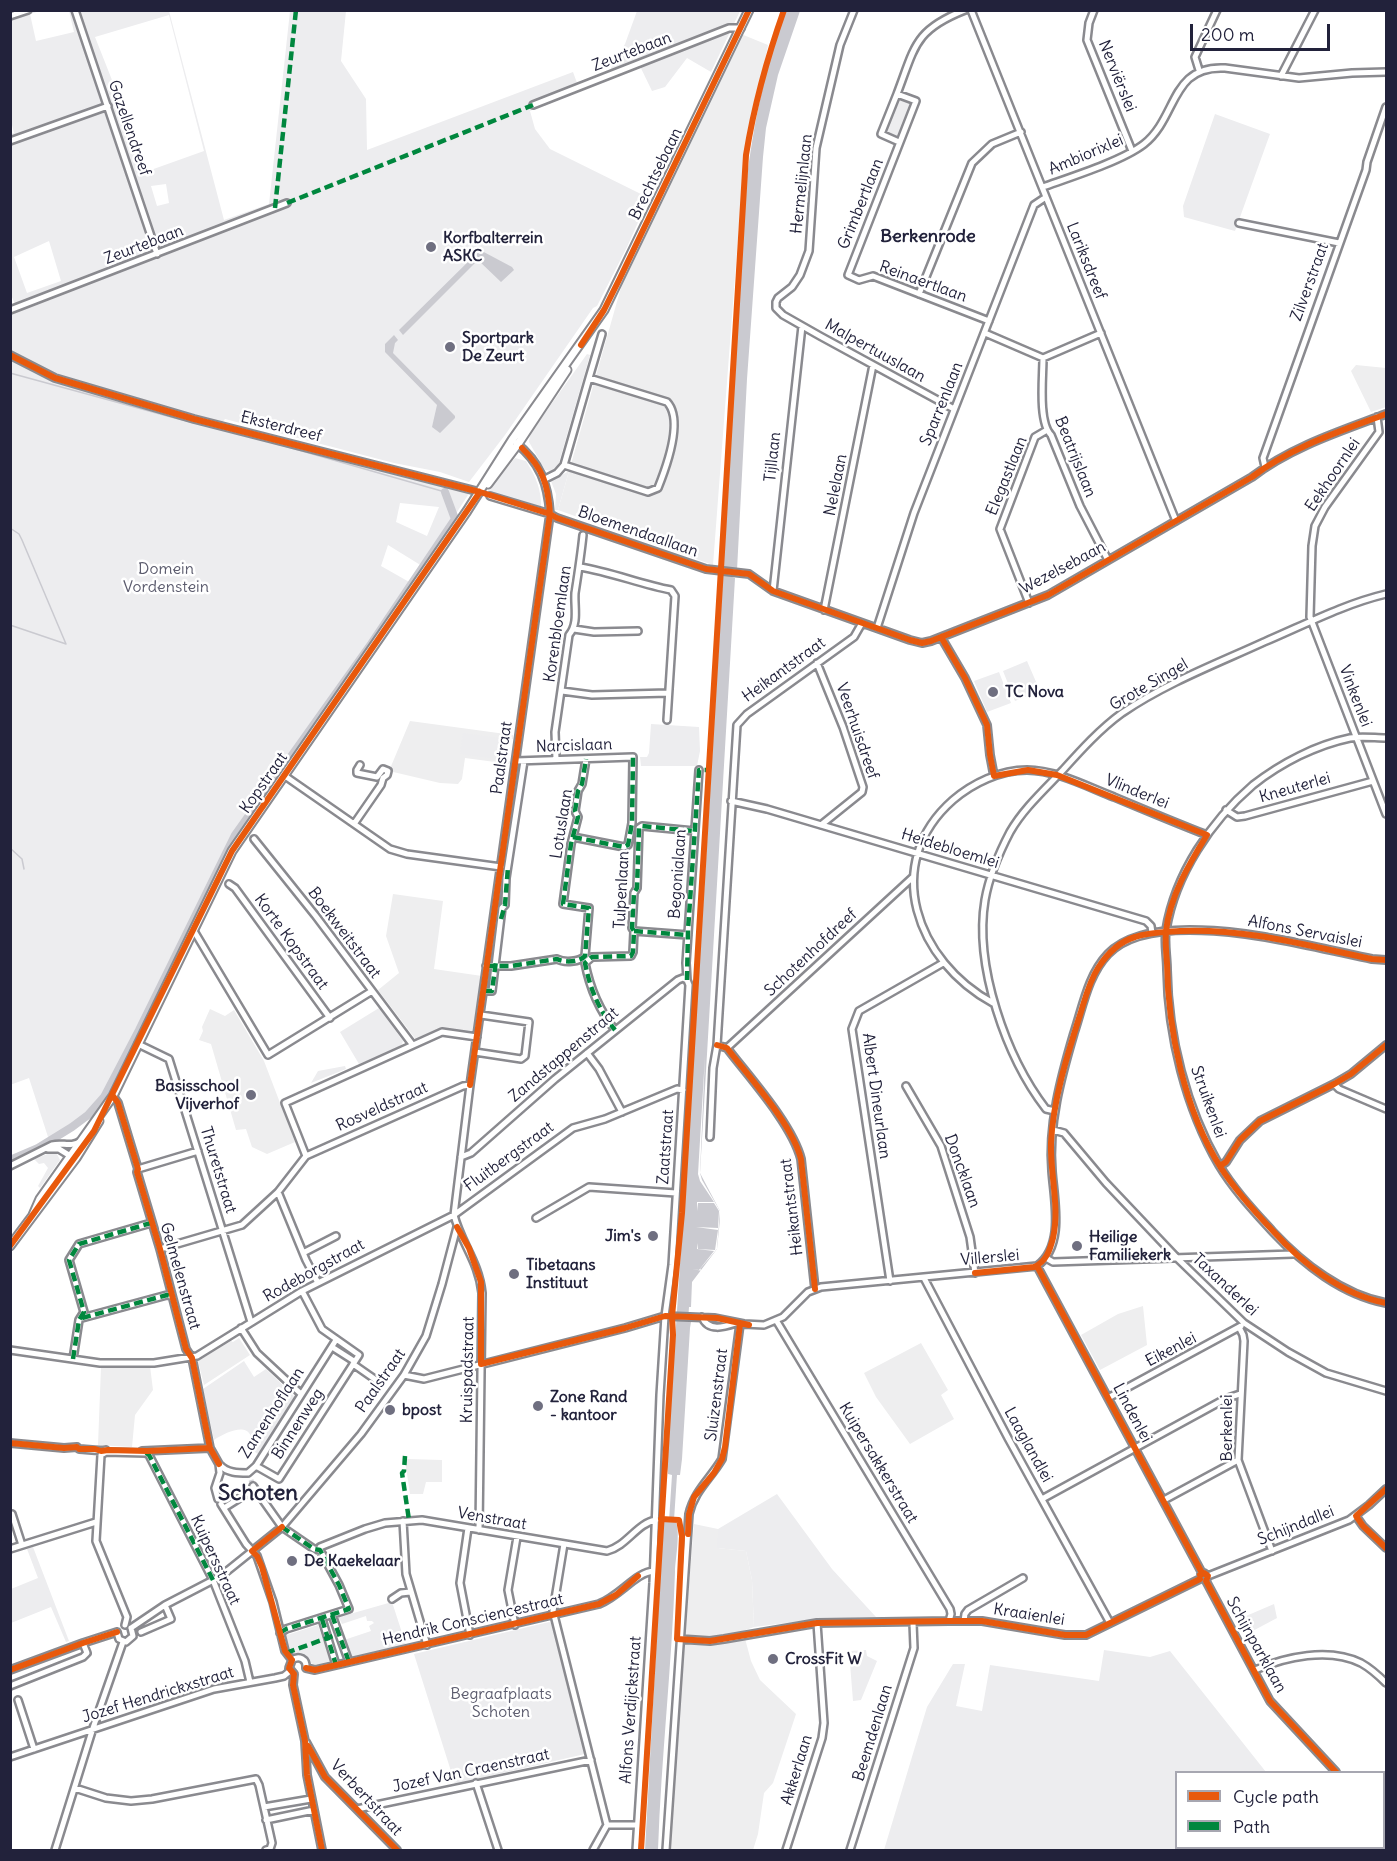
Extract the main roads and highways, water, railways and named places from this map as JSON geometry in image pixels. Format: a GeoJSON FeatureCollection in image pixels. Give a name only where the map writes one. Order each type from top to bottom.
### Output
{"type":"FeatureCollection","features":[{"type":"Feature","properties":{"kind":"main road","name":"Brechtsebaan"},"geometry":{"type":"LineString","coordinates":[[515,442],[604,310],[749,10]]}},
{"type":"Feature","properties":{"kind":"main road","name":"Kopstraat"},"geometry":{"type":"LineString","coordinates":[[105,1108],[232,851],[480,492],[493,478],[515,442]]}},
{"type":"Feature","properties":{"kind":"main road"},"geometry":{"type":"LineString","coordinates":[[10,1246],[33,1215],[40,1199],[105,1108]]}},
{"type":"Feature","properties":{"kind":"main road"},"geometry":{"type":"LineString","coordinates":[[72,1153],[94,1131],[105,1108]]}},
{"type":"Feature","properties":{"kind":"waterway"},"geometry":{"type":"LineString","coordinates":[[10,373],[267,441],[445,492]]}},
{"type":"Feature","properties":{"kind":"waterway"},"geometry":{"type":"LineString","coordinates":[[480,483],[494,462]]}},
{"type":"Feature","properties":{"kind":"waterway"},"geometry":{"type":"LineString","coordinates":[[10,1160],[38,1148],[72,1127],[88,1115],[104,1097],[235,835],[371,644],[455,519],[445,492]]}},
{"type":"Feature","properties":{"kind":"waterway"},"geometry":{"type":"LineString","coordinates":[[10,528],[19,534],[22,540],[66,644],[10,625]]}},
{"type":"Feature","properties":{"kind":"waterway"},"geometry":{"type":"LineString","coordinates":[[10,848],[22,859],[24,869]]}},
{"type":"Feature","properties":{"kind":"tunnel"},"geometry":{"type":"LineString","coordinates":[[251,1480],[253,1486]]}},
{"type":"Feature","properties":{"kind":"place","name":"Korfbalterrein ASKC"},"geometry":{"type":"Point","coordinates":[431,247]}},
{"type":"Feature","properties":{"kind":"place","name":"Sportpark De Zeurt"},"geometry":{"type":"Point","coordinates":[450,347]}},
{"type":"Feature","properties":{"kind":"place","name":"TC Nova"},"geometry":{"type":"Point","coordinates":[993,692]}},
{"type":"Feature","properties":{"kind":"place","name":"Basisschool Vijverhof"},"geometry":{"type":"Point","coordinates":[251,1095]}},
{"type":"Feature","properties":{"kind":"place","name":"Jim's"},"geometry":{"type":"Point","coordinates":[653,1236]}},
{"type":"Feature","properties":{"kind":"place","name":"Heilige Familiekerk"},"geometry":{"type":"Point","coordinates":[1077,1246]}},
{"type":"Feature","properties":{"kind":"place","name":"Tibetaans Instituut"},"geometry":{"type":"Point","coordinates":[514,1274]}},
{"type":"Feature","properties":{"kind":"place","name":"Zone Rand - kantoor"},"geometry":{"type":"Point","coordinates":[538,1406]}},
{"type":"Feature","properties":{"kind":"place","name":"bpost"},"geometry":{"type":"Point","coordinates":[390,1410]}},
{"type":"Feature","properties":{"kind":"place","name":"De Kaekelaar"},"geometry":{"type":"Point","coordinates":[292,1561]}},
{"type":"Feature","properties":{"kind":"place","name":"CrossFit W"},"geometry":{"type":"Point","coordinates":[773,1659]}},
{"type":"Feature","properties":{"kind":"district","name":"Berkenrode"},"geometry":{"type":"Point","coordinates":[928,237]}},
{"type":"Feature","properties":{"kind":"district","name":"Schoten"},"geometry":{"type":"Point","coordinates":[258,1494]}},
{"type":"Feature","properties":{"kind":"park label","name":"Domein Vordenstein"},"geometry":{"type":"Point","coordinates":[166,578]}},
{"type":"Feature","properties":{"kind":"park label","name":"Begraafplaats Schoten"},"geometry":{"type":"Point","coordinates":[501,1703]}}]}
